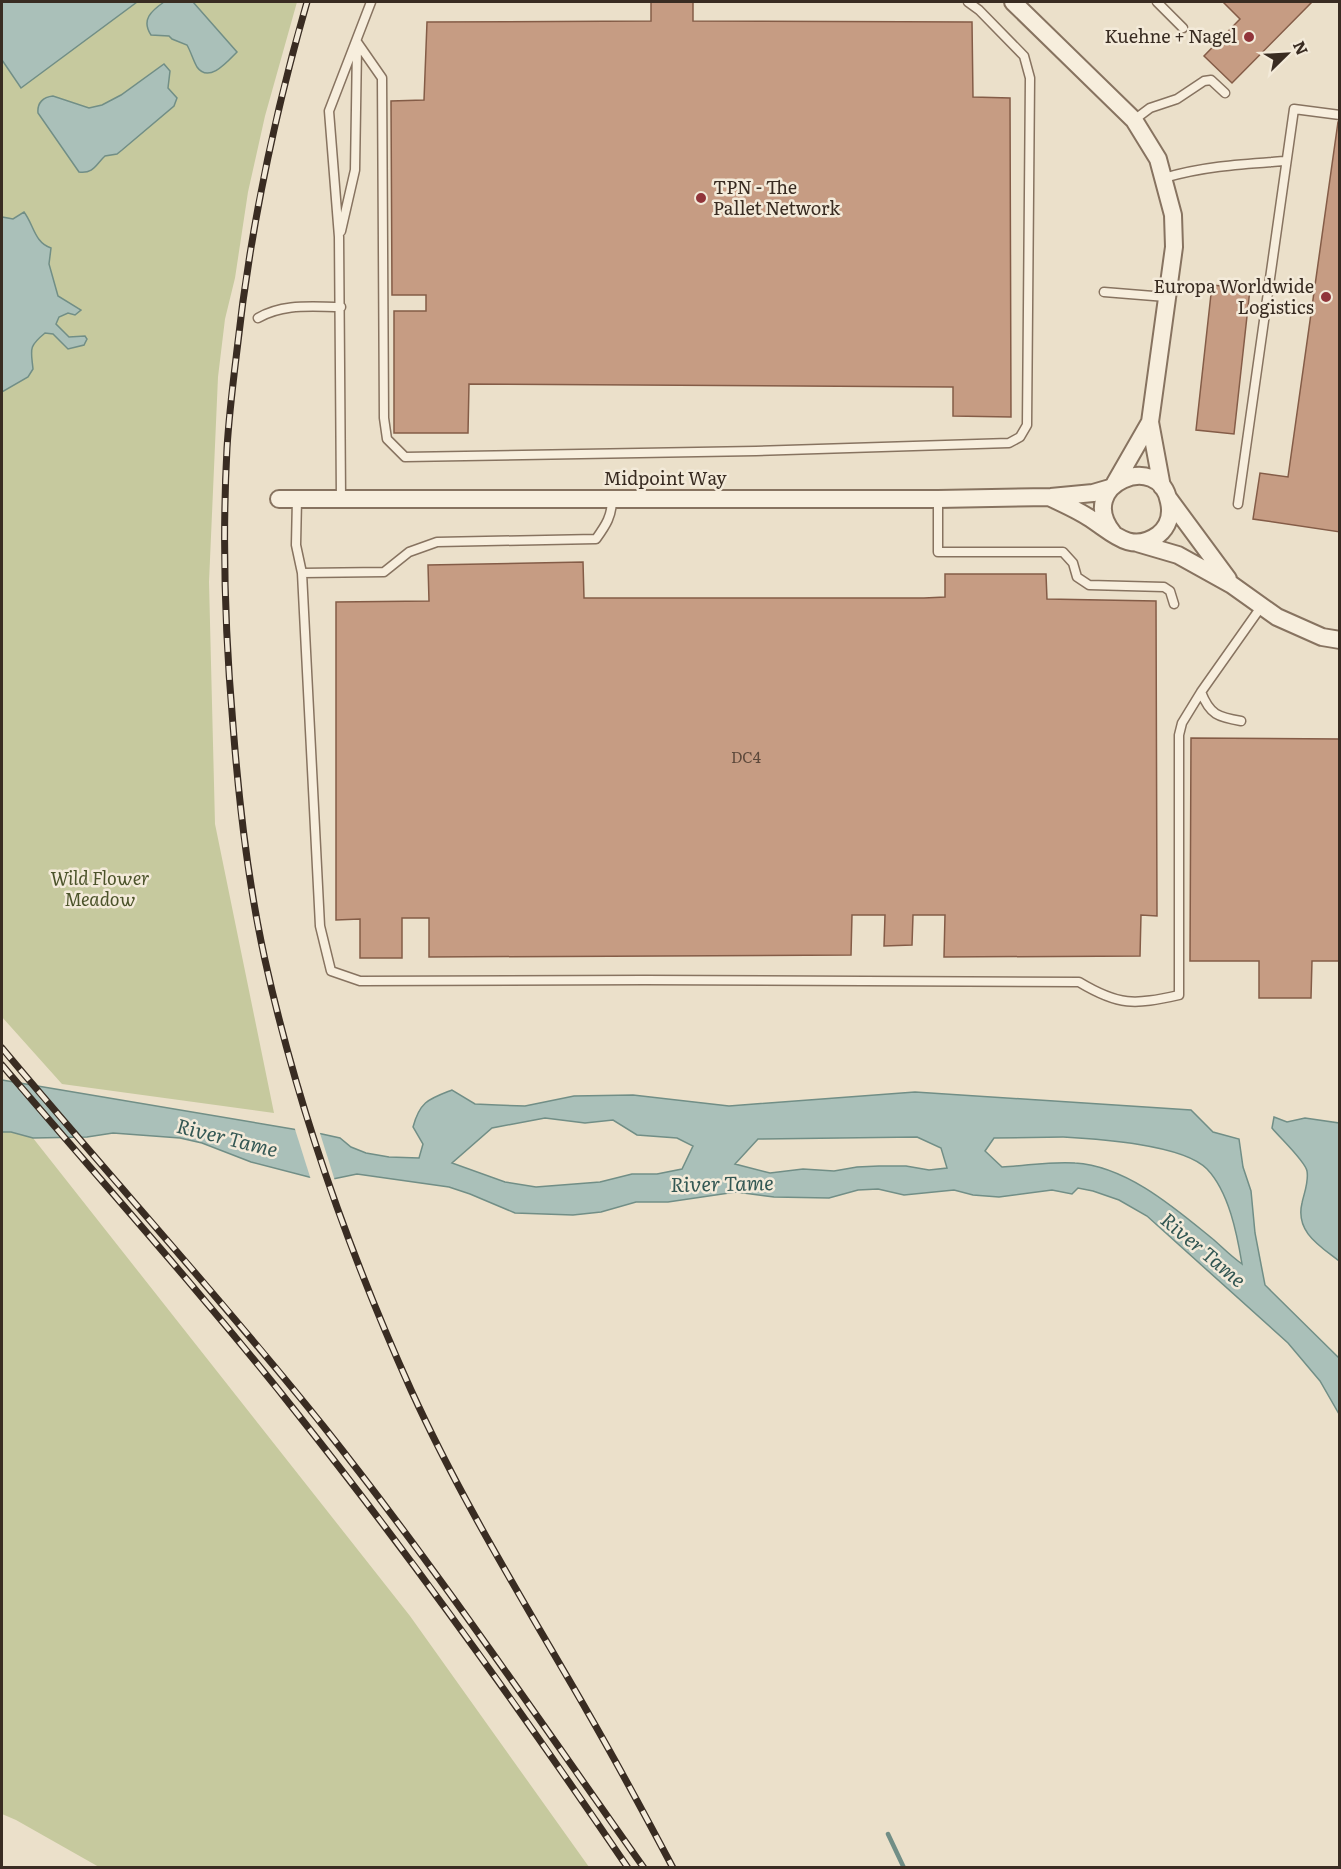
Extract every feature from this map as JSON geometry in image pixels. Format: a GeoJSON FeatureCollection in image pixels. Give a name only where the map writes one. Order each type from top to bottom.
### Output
{"type":"FeatureCollection","features":[{"type":"Feature","properties":{"kind":"street"},"geometry":{"type":"LineString","coordinates":[[1013,2],[1134,120],[1158,159],[1173,215],[1174,247],[1150,422],[1171,512],[1165,528],[1150,540],[1137,543]]}},
{"type":"Feature","properties":{"kind":"street"},"geometry":{"type":"LineString","coordinates":[[1150,422],[1106,495],[1103,512],[1108,527],[1113,533],[1124,541],[1178,555],[1232,585],[1277,617],[1322,637],[1340,640]]}},
{"type":"Feature","properties":{"kind":"street"},"geometry":{"type":"LineString","coordinates":[[1113,486],[1125,477],[1138,476],[1152,479],[1166,493],[1232,585]]}},
{"type":"Feature","properties":{"kind":"street","name":"Midpoint Way"},"geometry":{"type":"LineString","coordinates":[[279,499],[938,499],[1051,497],[1093,493],[1113,486]]}},
{"type":"Feature","properties":{"kind":"street","name":"Midpoint Way"},"geometry":{"type":"LineString","coordinates":[[1051,497],[1088,516],[1113,533]]}},
{"type":"Feature","properties":{"kind":"lane"},"geometry":{"type":"LineString","coordinates":[[341,498],[339,237],[329,111],[371,2]]}},
{"type":"Feature","properties":{"kind":"lane"},"geometry":{"type":"LineString","coordinates":[[357,42],[382,78],[384,418],[387,439],[405,457],[745,452],[1009,443],[1020,437],[1027,425],[1030,78],[1024,56],[979,10],[968,2]]}},
{"type":"Feature","properties":{"kind":"lane"},"geometry":{"type":"LineString","coordinates":[[1156,2],[1183,28]]}},
{"type":"Feature","properties":{"kind":"lane"},"geometry":{"type":"LineString","coordinates":[[339,237],[355,170],[357,42]]}},
{"type":"Feature","properties":{"kind":"lane"},"geometry":{"type":"LineString","coordinates":[[1134,120],[1150,108],[1177,99],[1204,81],[1211,80],[1225,93]]}},
{"type":"Feature","properties":{"kind":"lane"},"geometry":{"type":"LineString","coordinates":[[1238,504],[1294,109],[1340,115]]}},
{"type":"Feature","properties":{"kind":"lane"},"geometry":{"type":"LineString","coordinates":[[1164,178],[1186,171],[1227,165],[1285,161]]}},
{"type":"Feature","properties":{"kind":"lane"},"geometry":{"type":"LineString","coordinates":[[1104,292],[1166,297]]}},
{"type":"Feature","properties":{"kind":"lane"},"geometry":{"type":"LineString","coordinates":[[258,318],[286,307],[341,307]]}},
{"type":"Feature","properties":{"kind":"lane"},"geometry":{"type":"LineString","coordinates":[[302,573],[384,572],[409,552],[437,542],[596,539],[609,520],[612,512],[612,498]]}},
{"type":"Feature","properties":{"kind":"lane"},"geometry":{"type":"LineString","coordinates":[[297,499],[296,545],[302,573],[320,926],[331,971],[360,981],[1079,982],[1112,1000],[1128,1002],[1179,995],[1179,735],[1182,723],[1201,692],[1262,607]]}},
{"type":"Feature","properties":{"kind":"lane"},"geometry":{"type":"LineString","coordinates":[[938,499],[938,552],[1063,552],[1073,563],[1077,578],[1089,585],[1164,587],[1170,591],[1174,604]]}},
{"type":"Feature","properties":{"kind":"lane"},"geometry":{"type":"LineString","coordinates":[[1201,692],[1207,707],[1222,718],[1241,721]]}},
{"type":"Feature","properties":{"kind":"green space","name":"Wild Flower Meadow"},"geometry":{"type":"Polygon","coordinates":[[[2,2],[297,2],[265,116],[248,192],[235,278],[225,319],[218,377],[209,582],[215,824],[274,1113],[62,1084],[2,1017],[2,2]]]}},
{"type":"Feature","properties":{"kind":"green space"},"geometry":{"type":"Polygon","coordinates":[[[2,1132],[33,1138],[410,1616],[589,1867],[99,1867],[2,1814],[2,1132]]]}},
{"type":"Feature","properties":{"kind":"water"},"geometry":{"type":"Polygon","coordinates":[[[2,2],[137,2],[21,88],[2,60],[2,2]]]}},
{"type":"Feature","properties":{"kind":"water"},"geometry":{"type":"Polygon","coordinates":[[[164,2],[193,2],[237,52],[213,72],[202,72],[197,67],[187,45],[169,36],[151,35],[148,30],[149,16],[164,2]]]}},
{"type":"Feature","properties":{"kind":"water"},"geometry":{"type":"Polygon","coordinates":[[[164,64],[170,71],[168,88],[177,98],[174,106],[117,154],[105,156],[91,170],[79,172],[38,113],[41,101],[53,96],[89,108],[102,105],[121,95],[164,64]]]}},
{"type":"Feature","properties":{"kind":"water"},"geometry":{"type":"Polygon","coordinates":[[[24,212],[41,242],[51,248],[49,264],[58,296],[81,310],[75,315],[68,313],[59,317],[56,324],[69,337],[85,336],[87,339],[84,345],[68,349],[53,334],[45,333],[33,345],[31,353],[33,369],[28,377],[2,392],[2,217],[13,219],[24,212]]]}},
{"type":"Feature","properties":{"kind":"water","name":"River Tame"},"geometry":{"type":"Polygon","coordinates":[[[2,1080],[322,1134],[340,1138],[351,1147],[366,1153],[389,1157],[419,1158],[423,1144],[413,1127],[416,1118],[426,1102],[452,1090],[475,1104],[525,1106],[574,1096],[633,1095],[729,1106],[915,1092],[1191,1110],[1213,1132],[1239,1139],[1243,1167],[1251,1191],[1255,1233],[1265,1285],[1339,1358],[1339,1414],[1320,1381],[1288,1343],[1147,1216],[1119,1200],[1093,1191],[1078,1188],[1072,1194],[1052,1190],[999,1197],[973,1195],[954,1190],[904,1195],[878,1189],[858,1190],[829,1198],[774,1197],[736,1192],[668,1202],[636,1202],[601,1212],[573,1215],[515,1213],[449,1187],[357,1174],[333,1179],[309,1177],[251,1162],[202,1143],[180,1138],[113,1133],[87,1137],[33,1138],[2,1132],[2,1080]],[[545,1118],[492,1128],[452,1163],[505,1182],[536,1187],[600,1182],[632,1174],[657,1174],[682,1169],[693,1146],[677,1138],[637,1135],[613,1120],[585,1123],[545,1118]],[[917,1137],[758,1139],[735,1164],[770,1173],[803,1169],[834,1171],[879,1166],[906,1166],[929,1170],[947,1168],[941,1148],[917,1137]],[[1063,1137],[994,1138],[985,1151],[1002,1167],[1075,1163],[1113,1172],[1132,1181],[1184,1215],[1242,1264],[1235,1227],[1221,1189],[1207,1169],[1195,1161],[1160,1148],[1117,1141],[1063,1137]]]}},
{"type":"Feature","properties":{"kind":"water"},"geometry":{"type":"Polygon","coordinates":[[[1274,1117],[1287,1122],[1305,1118],[1339,1123],[1339,1261],[1317,1244],[1302,1222],[1301,1213],[1307,1171],[1272,1128],[1274,1117]]]}},
{"type":"Feature","properties":{"kind":"pier"},"geometry":{"type":"Polygon","coordinates":[[[294,1126],[319,1130],[335,1181],[311,1180],[294,1126]]]}},
{"type":"Feature","properties":{"kind":"building","name":"TPN - The Pallet Network"},"geometry":{"type":"Polygon","coordinates":[[[651,2],[693,2],[693,21],[972,22],[973,97],[1010,98],[1011,417],[953,416],[953,387],[469,384],[468,433],[394,433],[394,311],[426,311],[426,295],[392,295],[391,101],[424,100],[427,22],[651,21],[651,2]]]}},
{"type":"Feature","properties":{"kind":"building","name":"Kuehne + Nagel"},"geometry":{"type":"Polygon","coordinates":[[[1223,2],[1312,2],[1232,83],[1204,56],[1240,19],[1223,2]]]}},
{"type":"Feature","properties":{"kind":"building","name":"Europa Worldwide Logistics"},"geometry":{"type":"Polygon","coordinates":[[[1338,122],[1340,122],[1340,532],[1253,519],[1260,473],[1288,477],[1338,122]]]}},
{"type":"Feature","properties":{"kind":"building"},"geometry":{"type":"Polygon","coordinates":[[[1212,285],[1250,289],[1234,434],[1196,430],[1212,285]]]}},
{"type":"Feature","properties":{"kind":"building"},"geometry":{"type":"Polygon","coordinates":[[[583,562],[584,598],[945,597],[945,574],[1046,574],[1047,599],[1156,601],[1157,916],[1141,915],[1140,956],[944,957],[945,915],[913,915],[912,945],[884,946],[885,915],[852,915],[851,955],[429,957],[429,918],[402,918],[402,958],[360,958],[360,919],[336,920],[336,602],[429,601],[428,565],[583,562]]]}},
{"type":"Feature","properties":{"kind":"building"},"geometry":{"type":"Polygon","coordinates":[[[1191,738],[1340,739],[1340,961],[1312,961],[1311,998],[1259,998],[1259,961],[1190,961],[1191,738]]]}},
{"type":"Feature","properties":{"kind":"waterway"},"geometry":{"type":"LineString","coordinates":[[888,1834],[904,1868]]}},
{"type":"Feature","properties":{"kind":"railway"},"geometry":{"type":"LineString","coordinates":[[307,2],[284,88],[256,218],[242,306],[231,399],[225,483],[226,621],[230,690],[241,814],[259,931],[278,1016],[309,1125],[346,1233],[388,1338],[431,1432],[473,1513],[609,1750],[673,1868]]}},
{"type":"Feature","properties":{"kind":"railway"},"geometry":{"type":"LineString","coordinates":[[2,1048],[245,1331],[324,1427],[447,1590],[644,1868]]}},
{"type":"Feature","properties":{"kind":"railway"},"geometry":{"type":"LineString","coordinates":[[2,1065],[224,1324],[340,1467],[466,1637],[628,1868]]}},
{"type":"Feature","properties":{"kind":"place","name":"Kuehne + Nagel"},"geometry":{"type":"Point","coordinates":[1249,37]}},
{"type":"Feature","properties":{"kind":"place","name":"TPN - The Pallet Network"},"geometry":{"type":"Point","coordinates":[701,198]}},
{"type":"Feature","properties":{"kind":"place","name":"Europa Worldwide Logistics"},"geometry":{"type":"Point","coordinates":[1326,297]}}]}
